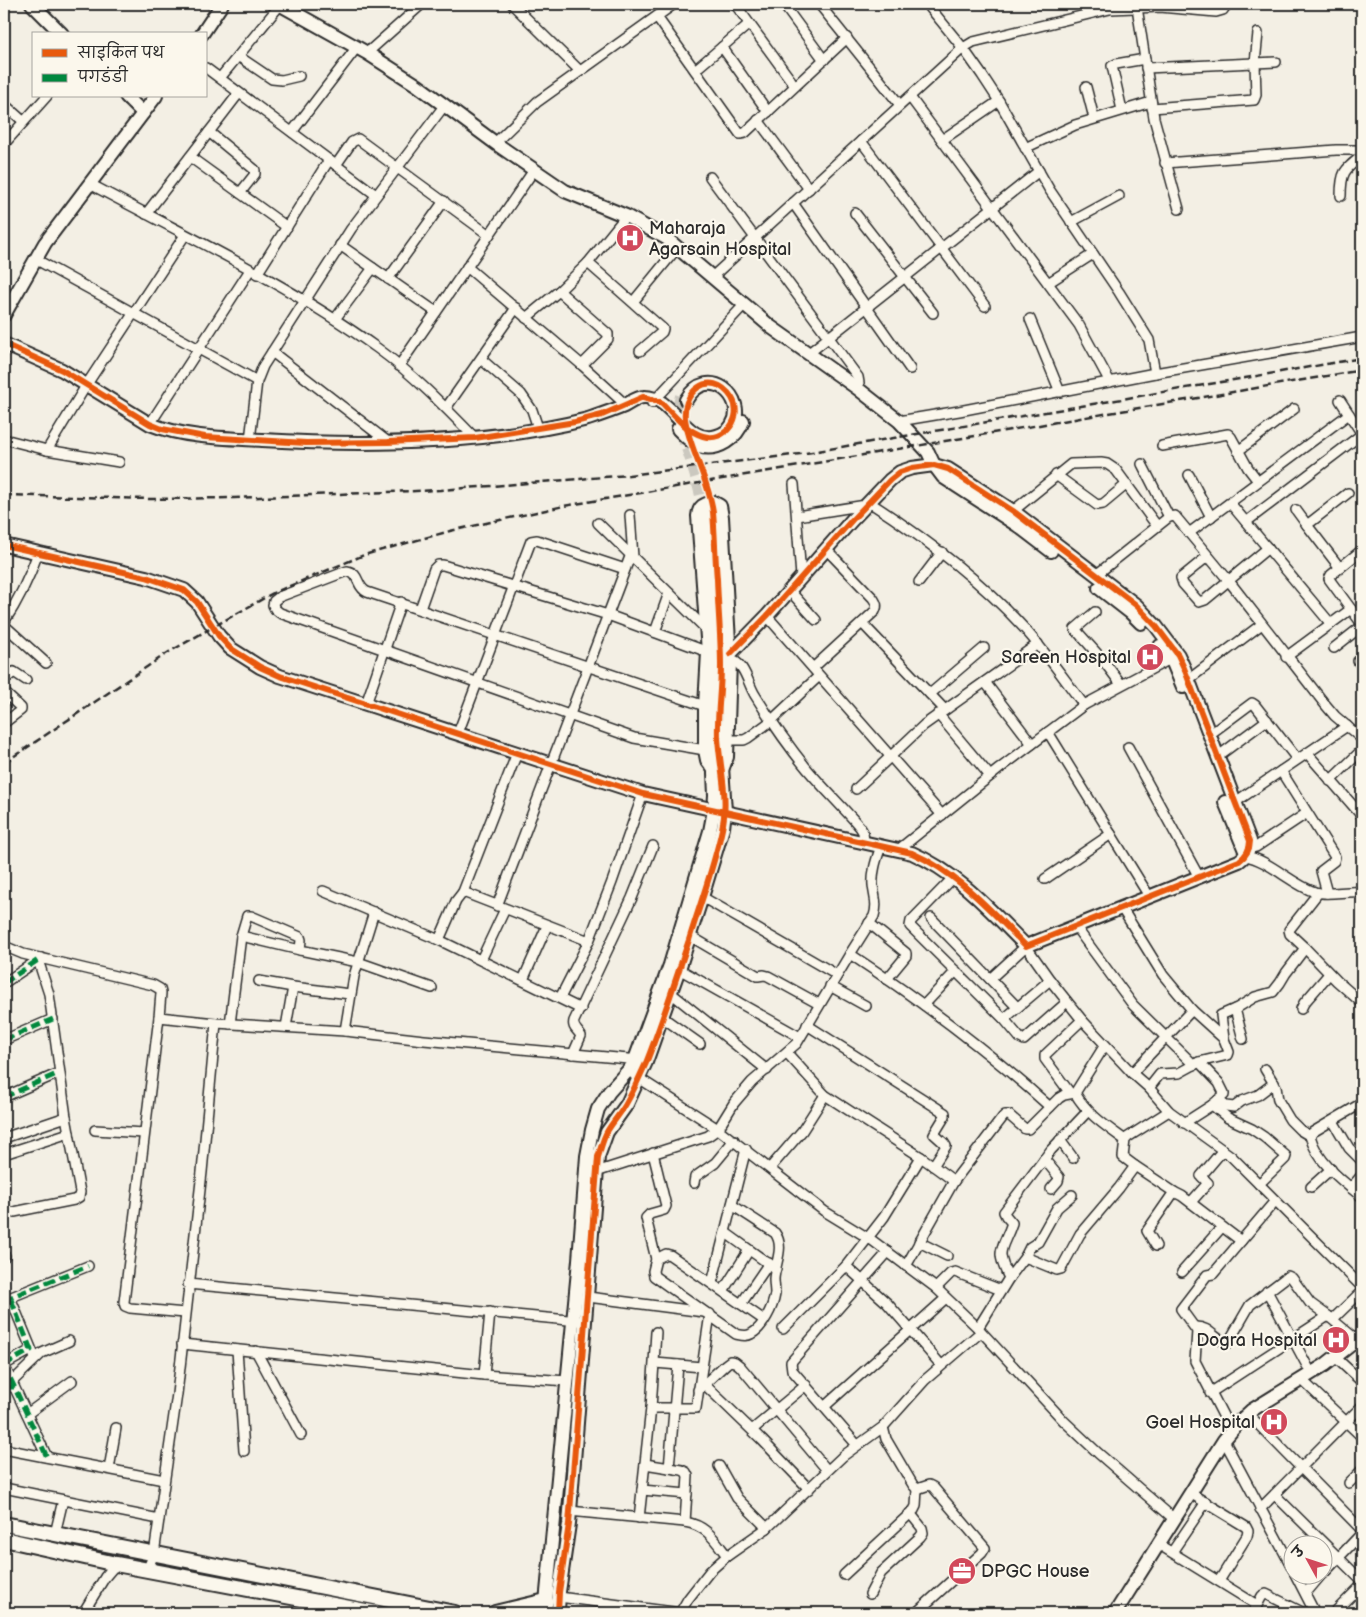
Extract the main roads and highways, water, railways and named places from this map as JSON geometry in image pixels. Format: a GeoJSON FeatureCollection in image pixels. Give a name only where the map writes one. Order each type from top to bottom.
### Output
{"type":"FeatureCollection","features":[{"type":"Feature","properties":{"kind":"main road"},"geometry":{"type":"LineString","coordinates":[[4,1524],[455,1613]]}},
{"type":"Feature","properties":{"kind":"main road"},"geometry":{"type":"LineString","coordinates":[[4,1538],[116,1564],[376,1613]]}},
{"type":"Feature","properties":{"kind":"main road"},"geometry":{"type":"LineString","coordinates":[[495,1613],[550,1604]]}},
{"type":"Feature","properties":{"kind":"tunnel"},"geometry":{"type":"LineString","coordinates":[[681,396],[679,421],[705,512]]}},
{"type":"Feature","properties":{"kind":"railway"},"geometry":{"type":"LineString","coordinates":[[4,495],[149,499],[234,498],[441,490],[629,475],[800,454],[1362,358]]}},
{"type":"Feature","properties":{"kind":"railway"},"geometry":{"type":"LineString","coordinates":[[4,763],[169,652],[273,593],[364,555],[450,531],[564,506],[1362,370]]}},
{"type":"Feature","properties":{"kind":"place","name":"Maharaja Agarsain Hospital"},"geometry":{"type":"Point","coordinates":[630,238]}},
{"type":"Feature","properties":{"kind":"place","name":"Sareen Hospital"},"geometry":{"type":"Point","coordinates":[1150,657]}},
{"type":"Feature","properties":{"kind":"place","name":"Dogra Hospital"},"geometry":{"type":"Point","coordinates":[1336,1340]}},
{"type":"Feature","properties":{"kind":"place","name":"Goel Hospital"},"geometry":{"type":"Point","coordinates":[1274,1422]}},
{"type":"Feature","properties":{"kind":"place","name":"DPGC House"},"geometry":{"type":"Point","coordinates":[962,1571]}}]}
